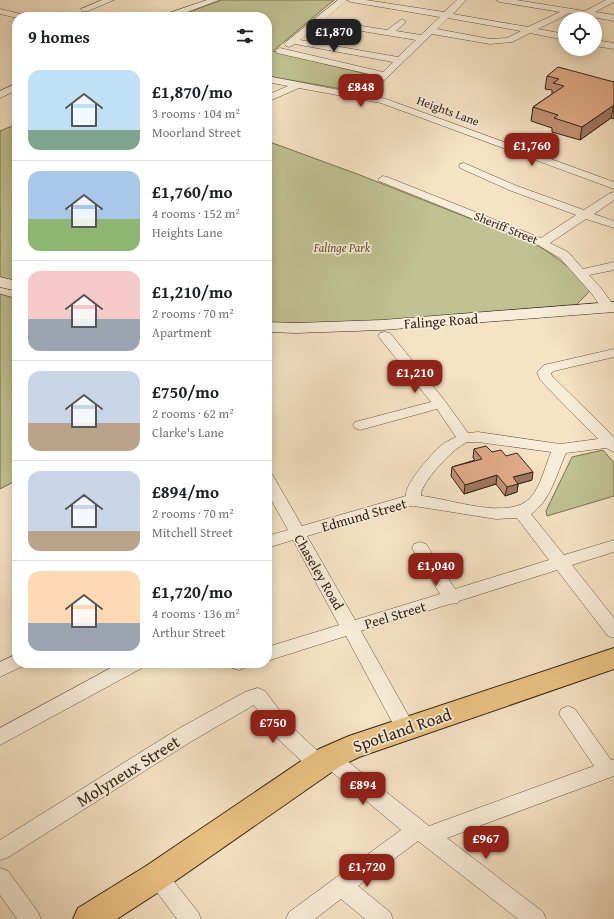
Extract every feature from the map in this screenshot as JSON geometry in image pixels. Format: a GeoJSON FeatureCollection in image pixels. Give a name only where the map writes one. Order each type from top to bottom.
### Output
{"type":"FeatureCollection","features":[{"type":"Feature","properties":{"kind":"main road"},"geometry":{"type":"LineString","coordinates":[[0,282],[12,285]]}},
{"type":"Feature","properties":{"kind":"main road","name":"Falinge Road"},"geometry":{"type":"LineString","coordinates":[[272,327],[382,326],[611,307]]}},
{"type":"Feature","properties":{"kind":"main road","name":"Spotland Road"},"geometry":{"type":"LineString","coordinates":[[89,919],[157,876],[324,761],[349,748],[614,658]]}},
{"type":"Feature","properties":{"kind":"street"},"geometry":{"type":"LineString","coordinates":[[85,9],[110,0]]}},
{"type":"Feature","properties":{"kind":"street"},"geometry":{"type":"LineString","coordinates":[[180,12],[212,0]]}},
{"type":"Feature","properties":{"kind":"street"},"geometry":{"type":"LineString","coordinates":[[343,0],[280,51],[384,75]]}},
{"type":"Feature","properties":{"kind":"street"},"geometry":{"type":"LineString","coordinates":[[351,0],[447,16],[490,20],[558,36]]}},
{"type":"Feature","properties":{"kind":"street"},"geometry":{"type":"LineString","coordinates":[[403,9],[412,0]]}},
{"type":"Feature","properties":{"kind":"street"},"geometry":{"type":"LineString","coordinates":[[362,97],[462,0]]}},
{"type":"Feature","properties":{"kind":"street"},"geometry":{"type":"LineString","coordinates":[[590,12],[612,0]]}},
{"type":"Feature","properties":{"kind":"street"},"geometry":{"type":"LineString","coordinates":[[550,8],[560,1]]}},
{"type":"Feature","properties":{"kind":"street"},"geometry":{"type":"LineString","coordinates":[[505,3],[574,12]]}},
{"type":"Feature","properties":{"kind":"street"},"geometry":{"type":"LineString","coordinates":[[0,11],[12,14]]}},
{"type":"Feature","properties":{"kind":"street"},"geometry":{"type":"LineString","coordinates":[[431,31],[490,42],[509,40],[568,11]]}},
{"type":"Feature","properties":{"kind":"street"},"geometry":{"type":"LineString","coordinates":[[602,16],[614,18]]}},
{"type":"Feature","properties":{"kind":"street"},"geometry":{"type":"LineString","coordinates":[[317,21],[423,38]]}},
{"type":"Feature","properties":{"kind":"street"},"geometry":{"type":"LineString","coordinates":[[390,32],[402,22]]}},
{"type":"Feature","properties":{"kind":"street"},"geometry":{"type":"LineString","coordinates":[[343,36],[354,27]]}},
{"type":"Feature","properties":{"kind":"street"},"geometry":{"type":"LineString","coordinates":[[293,41],[400,60]]}},
{"type":"Feature","properties":{"kind":"street"},"geometry":{"type":"LineString","coordinates":[[602,44],[614,46]]}},
{"type":"Feature","properties":{"kind":"street","name":"Heights Lane"},"geometry":{"type":"LineString","coordinates":[[272,81],[383,101],[614,186]]}},
{"type":"Feature","properties":{"kind":"street"},"geometry":{"type":"LineString","coordinates":[[272,97],[297,85]]}},
{"type":"Feature","properties":{"kind":"street"},"geometry":{"type":"LineString","coordinates":[[0,95],[12,89]]}},
{"type":"Feature","properties":{"kind":"street"},"geometry":{"type":"LineString","coordinates":[[464,166],[513,188],[614,225]]}},
{"type":"Feature","properties":{"kind":"street","name":"Sheriff Street"},"geometry":{"type":"LineString","coordinates":[[382,180],[542,243],[564,255],[611,307]]}},
{"type":"Feature","properties":{"kind":"street"},"geometry":{"type":"LineString","coordinates":[[542,243],[614,195]]}},
{"type":"Feature","properties":{"kind":"street"},"geometry":{"type":"LineString","coordinates":[[581,273],[614,266]]}},
{"type":"Feature","properties":{"kind":"street"},"geometry":{"type":"LineString","coordinates":[[385,336],[440,404],[464,438]]}},
{"type":"Feature","properties":{"kind":"street"},"geometry":{"type":"LineString","coordinates":[[613,444],[545,377],[544,372],[549,368],[614,353]]}},
{"type":"Feature","properties":{"kind":"street"},"geometry":{"type":"LineString","coordinates":[[360,425],[440,404]]}},
{"type":"Feature","properties":{"kind":"street"},"geometry":{"type":"LineString","coordinates":[[414,501],[413,492],[422,477],[449,447],[464,438],[478,437],[560,449],[613,444]]}},
{"type":"Feature","properties":{"kind":"street"},"geometry":{"type":"LineString","coordinates":[[560,449],[535,503],[521,512],[614,631]]}},
{"type":"Feature","properties":{"kind":"street","name":"Chaseley Road"},"geometry":{"type":"LineString","coordinates":[[272,487],[406,729]]}},
{"type":"Feature","properties":{"kind":"street","name":"Edmund Street"},"geometry":{"type":"LineString","coordinates":[[272,541],[404,502],[414,501],[502,514],[521,512]]}},
{"type":"Feature","properties":{"kind":"street","name":"Peel Street"},"geometry":{"type":"LineString","coordinates":[[272,652],[452,598],[614,546]]}},
{"type":"Feature","properties":{"kind":"street"},"geometry":{"type":"LineString","coordinates":[[420,548],[452,598]]}},
{"type":"Feature","properties":{"kind":"street"},"geometry":{"type":"LineString","coordinates":[[0,670],[12,664]]}},
{"type":"Feature","properties":{"kind":"street"},"geometry":{"type":"LineString","coordinates":[[0,736],[127,668]]}},
{"type":"Feature","properties":{"kind":"street","name":"Molyneux Street"},"geometry":{"type":"LineString","coordinates":[[0,851],[185,735],[246,699],[258,696],[285,733],[324,761]]}},
{"type":"Feature","properties":{"kind":"street"},"geometry":{"type":"LineString","coordinates":[[296,919],[342,886],[422,833],[610,768],[568,714]]}},
{"type":"Feature","properties":{"kind":"street"},"geometry":{"type":"LineString","coordinates":[[324,761],[535,919]]}},
{"type":"Feature","properties":{"kind":"street"},"geometry":{"type":"LineString","coordinates":[[157,876],[190,919]]}},
{"type":"Feature","properties":{"kind":"street"},"geometry":{"type":"LineString","coordinates":[[0,878],[30,919]]}},
{"type":"Feature","properties":{"kind":"street"},"geometry":{"type":"LineString","coordinates":[[342,886],[382,919]]}},
{"type":"Feature","properties":{"kind":"green space"},"geometry":{"type":"Polygon","coordinates":[[[222,0],[334,0],[273,51],[375,76],[361,90],[353,91],[272,77],[272,12],[189,12],[222,0]]]}},
{"type":"Feature","properties":{"kind":"green space"},"geometry":{"type":"Polygon","coordinates":[[[12,126],[12,281],[0,278],[0,131],[12,126]]]}},
{"type":"Feature","properties":{"kind":"green space","name":"Falinge Park"},"geometry":{"type":"Polygon","coordinates":[[[272,143],[360,175],[537,245],[566,265],[578,276],[590,291],[575,306],[383,321],[272,323],[272,143]]]}},
{"type":"Feature","properties":{"kind":"green space"},"geometry":{"type":"Polygon","coordinates":[[[0,294],[12,298],[12,483],[0,489],[0,294]]]}},
{"type":"Feature","properties":{"kind":"green space"},"geometry":{"type":"Polygon","coordinates":[[[603,450],[614,463],[614,496],[547,516],[546,511],[572,457],[603,450]]]}},
{"type":"Feature","properties":{"kind":"building"},"geometry":{"type":"Polygon","coordinates":[[[558,67],[614,82],[614,105],[582,127],[554,118],[558,115],[533,107],[564,86],[553,83],[559,79],[547,76],[558,67]]]}},
{"type":"Feature","properties":{"kind":"building"},"geometry":{"type":"Polygon","coordinates":[[[486,446],[492,452],[501,450],[506,456],[517,453],[533,472],[513,477],[518,484],[507,487],[497,475],[465,485],[452,467],[482,459],[474,449],[486,446]]]}}]}
